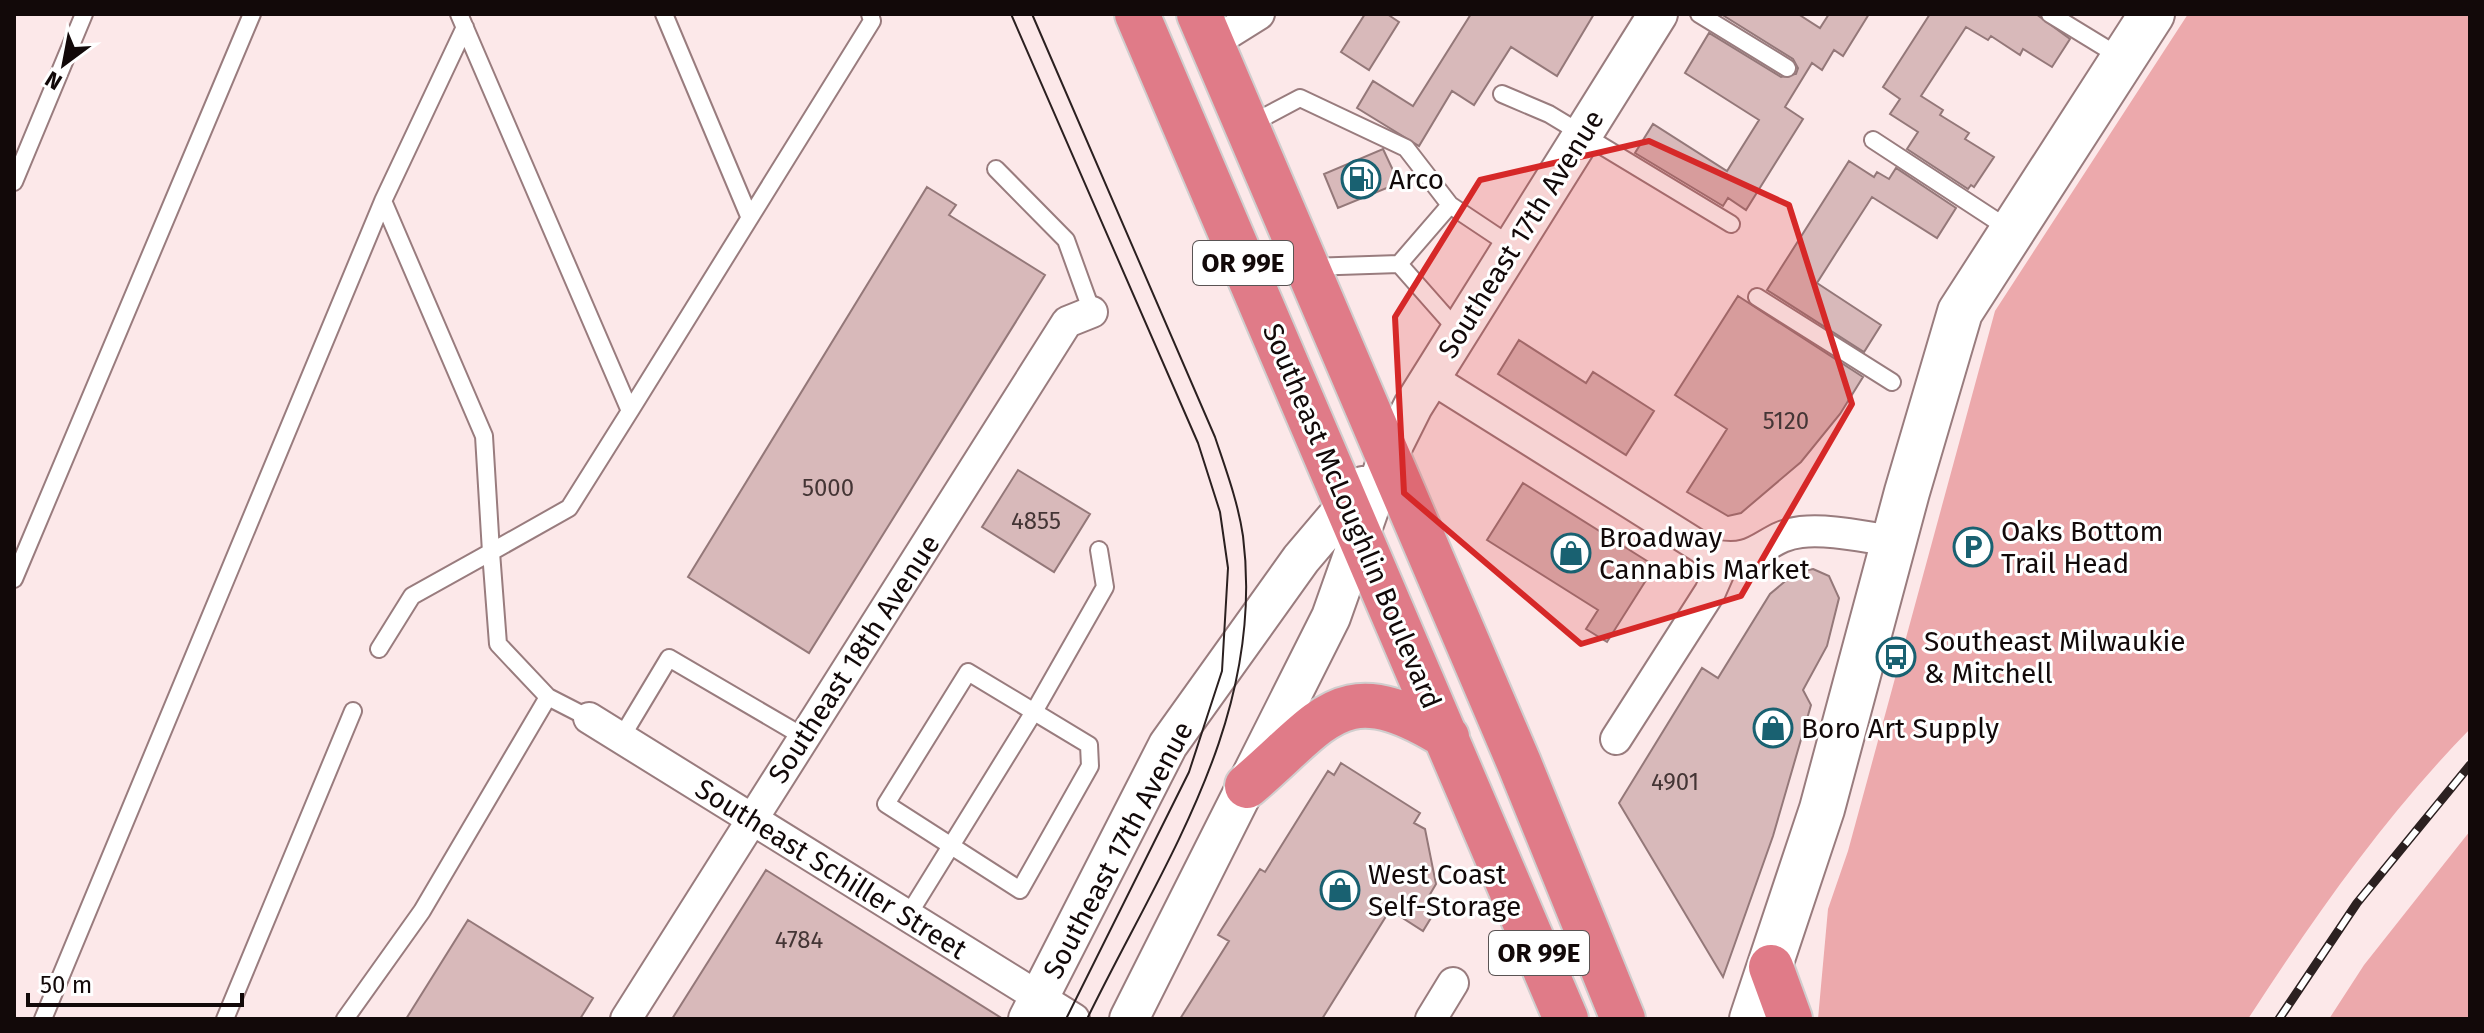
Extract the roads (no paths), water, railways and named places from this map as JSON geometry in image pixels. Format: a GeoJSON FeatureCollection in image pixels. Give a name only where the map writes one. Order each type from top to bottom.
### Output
{"type":"FeatureCollection","features":[{"type":"Feature","properties":{"kind":"highway","name":"Southeast McLoughlin Boulevard"},"geometry":{"type":"LineString","coordinates":[[1137,14],[1566,1019]]}},
{"type":"Feature","properties":{"kind":"highway","name":"Southeast McLoughlin Boulevard"},"geometry":{"type":"LineString","coordinates":[[1205,29],[1388,456],[1623,1019]]}},
{"type":"Feature","properties":{"kind":"highway"},"geometry":{"type":"LineString","coordinates":[[1247,786],[1334,713],[1351,704],[1375,704],[1405,712],[1447,737]]}},
{"type":"Feature","properties":{"kind":"highway"},"geometry":{"type":"LineString","coordinates":[[1771,967],[1790,1019]]}},
{"type":"Feature","properties":{"kind":"main road"},"geometry":{"type":"LineString","coordinates":[[1752,1019],[1822,809],[1960,312],[2152,14]]}},
{"type":"Feature","properties":{"kind":"street"},"geometry":{"type":"LineString","coordinates":[[1205,29],[1259,14]]}},
{"type":"Feature","properties":{"kind":"street","name":"Southeast 17th Avenue"},"geometry":{"type":"LineString","coordinates":[[1129,1019],[1331,617],[1354,519],[1431,378],[1658,14]]}},
{"type":"Feature","properties":{"kind":"street","name":"Southeast 18th Avenue"},"geometry":{"type":"LineString","coordinates":[[626,1019],[1067,322],[1092,312]]}},
{"type":"Feature","properties":{"kind":"street"},"geometry":{"type":"LineString","coordinates":[[1431,378],[1695,546],[1725,558],[1740,559],[1797,532],[1840,533],[1894,541]]}},
{"type":"Feature","properties":{"kind":"street","name":"Southeast 17th Avenue"},"geometry":{"type":"LineString","coordinates":[[1034,1008],[1168,745],[1301,559],[1354,519]]}},
{"type":"Feature","properties":{"kind":"street"},"geometry":{"type":"LineString","coordinates":[[1616,739],[1710,592],[1725,558]]}},
{"type":"Feature","properties":{"kind":"street","name":"Southeast Schiller Street"},"geometry":{"type":"LineString","coordinates":[[589,718],[907,917],[1034,1008],[1074,1019]]}},
{"type":"Feature","properties":{"kind":"street"},"geometry":{"type":"LineString","coordinates":[[1431,1019],[1453,983]]}},
{"type":"Feature","properties":{"kind":"lane"},"geometry":{"type":"LineString","coordinates":[[14,182],[84,14]]}},
{"type":"Feature","properties":{"kind":"lane"},"geometry":{"type":"LineString","coordinates":[[14,579],[252,14]]}},
{"type":"Feature","properties":{"kind":"lane"},"geometry":{"type":"LineString","coordinates":[[664,14],[749,216]]}},
{"type":"Feature","properties":{"kind":"lane"},"geometry":{"type":"LineString","coordinates":[[379,649],[412,596],[569,508],[872,21],[870,14]]}},
{"type":"Feature","properties":{"kind":"lane"},"geometry":{"type":"LineString","coordinates":[[1699,14],[1787,68]]}},
{"type":"Feature","properties":{"kind":"lane"},"geometry":{"type":"LineString","coordinates":[[2050,14],[2123,58]]}},
{"type":"Feature","properties":{"kind":"lane"},"geometry":{"type":"LineString","coordinates":[[462,21],[630,411]]}},
{"type":"Feature","properties":{"kind":"lane"},"geometry":{"type":"LineString","coordinates":[[43,1019],[383,201],[462,21]]}},
{"type":"Feature","properties":{"kind":"lane"},"geometry":{"type":"LineString","coordinates":[[1502,94],[1549,114],[1731,224]]}},
{"type":"Feature","properties":{"kind":"lane"},"geometry":{"type":"LineString","coordinates":[[1246,126],[1300,98],[1406,148],[1450,205],[1513,247]]}},
{"type":"Feature","properties":{"kind":"lane"},"geometry":{"type":"LineString","coordinates":[[1873,140],[2010,230]]}},
{"type":"Feature","properties":{"kind":"lane"},"geometry":{"type":"LineString","coordinates":[[996,169],[1066,240],[1092,312]]}},
{"type":"Feature","properties":{"kind":"lane"},"geometry":{"type":"LineString","coordinates":[[383,201],[484,436],[498,644],[548,697],[589,718]]}},
{"type":"Feature","properties":{"kind":"lane"},"geometry":{"type":"LineString","coordinates":[[1306,267],[1399,264],[1450,205]]}},
{"type":"Feature","properties":{"kind":"lane"},"geometry":{"type":"LineString","coordinates":[[1399,264],[1460,333]]}},
{"type":"Feature","properties":{"kind":"lane"},"geometry":{"type":"LineString","coordinates":[[1757,297],[1892,382]]}},
{"type":"Feature","properties":{"kind":"lane"},"geometry":{"type":"LineString","coordinates":[[907,917],[1035,710],[1105,587],[1099,550]]}},
{"type":"Feature","properties":{"kind":"lane"},"geometry":{"type":"LineString","coordinates":[[621,738],[669,658],[804,737]]}},
{"type":"Feature","properties":{"kind":"lane"},"geometry":{"type":"LineString","coordinates":[[968,672],[1035,710],[1089,745],[1090,766],[1020,890],[886,804],[968,672]]}},
{"type":"Feature","properties":{"kind":"lane"},"geometry":{"type":"LineString","coordinates":[[345,1019],[422,911],[548,697]]}},
{"type":"Feature","properties":{"kind":"lane"},"geometry":{"type":"LineString","coordinates":[[225,1019],[353,711]]}},
{"type":"Feature","properties":{"kind":"tram line"},"geometry":{"type":"LineString","coordinates":[[1011,14],[1198,443],[1220,512],[1228,568],[1222,671],[1189,772],[1066,1019]]}},
{"type":"Feature","properties":{"kind":"tram line"},"geometry":{"type":"LineString","coordinates":[[1032,14],[1215,437],[1235,498],[1243,536],[1246,603],[1239,666],[1224,728],[1176,846],[1087,1019]]}},
{"type":"Feature","properties":{"kind":"railway"},"geometry":{"type":"LineString","coordinates":[[2279,1019],[2357,903],[2470,765]]}},
{"type":"Feature","properties":{"kind":"place","name":"Arco"},"geometry":{"type":"Point","coordinates":[1361,179]}},
{"type":"Feature","properties":{"kind":"place","name":"Oaks Bottom Trail Head"},"geometry":{"type":"Point","coordinates":[1973,547]}},
{"type":"Feature","properties":{"kind":"place","name":"Broadway Cannabis Market"},"geometry":{"type":"Point","coordinates":[1571,553]}},
{"type":"Feature","properties":{"kind":"place","name":"Southeast Milwaukie & Mitchell"},"geometry":{"type":"Point","coordinates":[1896,657]}},
{"type":"Feature","properties":{"kind":"place","name":"Boro Art Supply"},"geometry":{"type":"Point","coordinates":[1773,728]}},
{"type":"Feature","properties":{"kind":"place","name":"West Coast Self-Storage"},"geometry":{"type":"Point","coordinates":[1340,890]}}]}
